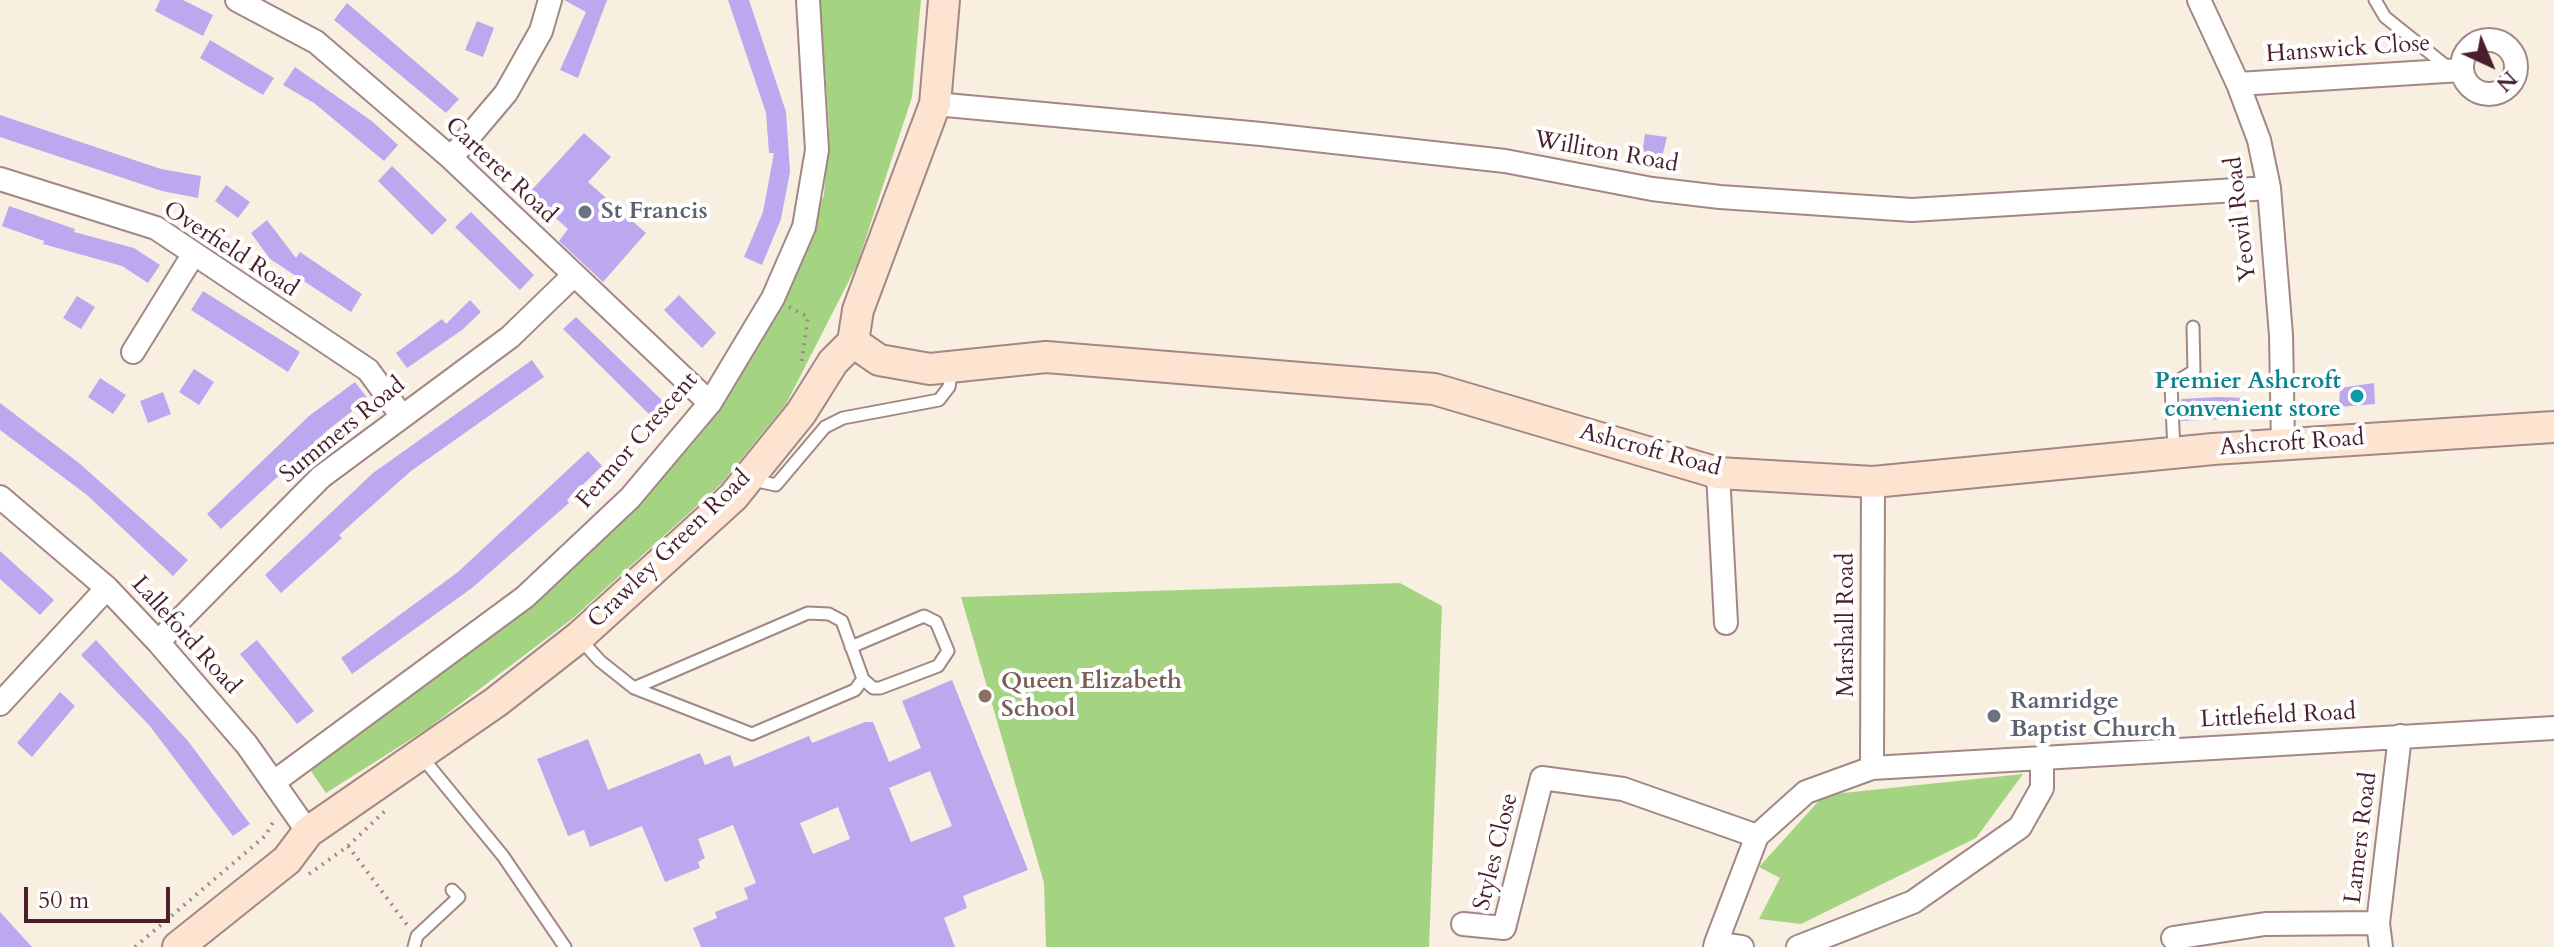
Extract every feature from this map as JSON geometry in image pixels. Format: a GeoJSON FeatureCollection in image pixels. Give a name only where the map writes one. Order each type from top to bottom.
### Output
{"type":"FeatureCollection","features":[{"type":"Feature","properties":{"kind":"street","name":"Carteret Road"},"geometry":{"type":"LineString","coordinates":[[237,0],[316,42],[451,158],[710,403]]}},
{"type":"Feature","properties":{"kind":"street"},"geometry":{"type":"LineString","coordinates":[[451,158],[506,93],[541,31],[550,0]]}},
{"type":"Feature","properties":{"kind":"street","name":"Fermor Crescent"},"geometry":{"type":"LineString","coordinates":[[274,782],[525,597],[630,498],[710,403],[773,298],[804,227],[817,150],[808,0]]}},
{"type":"Feature","properties":{"kind":"street"},"geometry":{"type":"LineString","coordinates":[[853,342],[858,310],[935,104],[944,0]]}},
{"type":"Feature","properties":{"kind":"street","name":"Yeovil Road"},"geometry":{"type":"LineString","coordinates":[[2199,0],[2238,84],[2259,140],[2269,188],[2281,335],[2283,444]]}},
{"type":"Feature","properties":{"kind":"street","name":"Hanswick Close"},"geometry":{"type":"LineString","coordinates":[[2238,84],[2456,69]]}},
{"type":"Feature","properties":{"kind":"street","name":"Williton Road"},"geometry":{"type":"LineString","coordinates":[[935,104],[1261,134],[1505,161],[1652,189],[1706,195],[1912,210],[2269,188]]}},
{"type":"Feature","properties":{"kind":"street","name":"Overfield Road"},"geometry":{"type":"LineString","coordinates":[[0,179],[156,228],[368,370],[401,415]]}},
{"type":"Feature","properties":{"kind":"street"},"geometry":{"type":"LineString","coordinates":[[133,352],[193,255]]}},
{"type":"Feature","properties":{"kind":"street","name":"Summers Road"},"geometry":{"type":"LineString","coordinates":[[158,642],[321,477],[510,337],[573,276]]}},
{"type":"Feature","properties":{"kind":"street","name":"Ashcroft Road"},"geometry":{"type":"LineString","coordinates":[[853,342],[879,360],[930,369],[1046,357],[1434,389],[1718,473],[1873,482],[2283,444],[2554,427]]}},
{"type":"Feature","properties":{"kind":"street","name":"Crawley Green Road"},"geometry":{"type":"LineString","coordinates":[[178,947],[287,860],[308,832],[496,702],[579,637],[670,557],[748,479],[801,413],[833,362],[853,342]]}},
{"type":"Feature","properties":{"kind":"street"},"geometry":{"type":"LineString","coordinates":[[1718,473],[1726,623]]}},
{"type":"Feature","properties":{"kind":"street","name":"Marshall Road"},"geometry":{"type":"LineString","coordinates":[[1872,768],[1873,482]]}},
{"type":"Feature","properties":{"kind":"street","name":"Lalleford Road"},"geometry":{"type":"LineString","coordinates":[[0,497],[107,588],[158,642],[274,782],[308,832]]}},
{"type":"Feature","properties":{"kind":"street"},"geometry":{"type":"LineString","coordinates":[[0,704],[107,588]]}},
{"type":"Feature","properties":{"kind":"street","name":"Littlefield Road"},"geometry":{"type":"LineString","coordinates":[[1715,945],[1757,836],[1806,792],[1872,768],[2554,728]]}},
{"type":"Feature","properties":{"kind":"street","name":"Lamers Road"},"geometry":{"type":"LineString","coordinates":[[2381,947],[2378,923],[2400,736]]}},
{"type":"Feature","properties":{"kind":"street"},"geometry":{"type":"LineString","coordinates":[[1798,947],[1913,902],[2020,827],[2042,788],[2042,757]]}},
{"type":"Feature","properties":{"kind":"street","name":"Styles Close"},"geometry":{"type":"LineString","coordinates":[[1463,924],[1504,928],[1542,778],[1623,789],[1757,836]]}},
{"type":"Feature","properties":{"kind":"street"},"geometry":{"type":"LineString","coordinates":[[2173,938],[2265,924],[2378,923]]}},
{"type":"Feature","properties":{"kind":"street"},"geometry":{"type":"LineString","coordinates":[[1715,945],[1742,947]]}},
{"type":"Feature","properties":{"kind":"lane"},"geometry":{"type":"LineString","coordinates":[[2375,0],[2385,17],[2456,69]]}},
{"type":"Feature","properties":{"kind":"lane"},"geometry":{"type":"LineString","coordinates":[[2174,454],[2171,385],[2194,371],[2193,327]]}},
{"type":"Feature","properties":{"kind":"lane"},"geometry":{"type":"LineString","coordinates":[[748,479],[776,485],[825,427],[843,418],[939,400],[949,387],[952,367]]}},
{"type":"Feature","properties":{"kind":"lane"},"geometry":{"type":"LineString","coordinates":[[634,688],[808,613],[829,614],[842,621],[851,647],[863,679],[873,688],[938,666],[948,651],[936,622],[924,616],[851,647]]}},
{"type":"Feature","properties":{"kind":"lane"},"geometry":{"type":"LineString","coordinates":[[579,637],[600,661],[634,688],[752,734],[855,690],[863,679]]}},
{"type":"Feature","properties":{"kind":"lane"},"geometry":{"type":"LineString","coordinates":[[420,756],[503,856],[565,947]]}},
{"type":"Feature","properties":{"kind":"lane"},"geometry":{"type":"LineString","coordinates":[[415,941],[459,897],[452,890]]}},
{"type":"Feature","properties":{"kind":"path"},"geometry":{"type":"LineString","coordinates":[[773,298],[808,317],[800,369],[807,375]]}},
{"type":"Feature","properties":{"kind":"path"},"geometry":{"type":"LineString","coordinates":[[301,879],[348,846],[389,808]]}},
{"type":"Feature","properties":{"kind":"path"},"geometry":{"type":"LineString","coordinates":[[135,947],[265,836],[278,814]]}},
{"type":"Feature","properties":{"kind":"path"},"geometry":{"type":"LineString","coordinates":[[348,846],[415,941]]}},
{"type":"Feature","properties":{"kind":"green space"},"geometry":{"type":"Polygon","coordinates":[[[820,0],[921,0],[912,97],[857,265],[786,404],[721,484],[572,619],[427,729],[326,793],[309,768],[532,603],[682,456],[780,309],[824,195],[829,127],[820,0]]]}},
{"type":"Feature","properties":{"kind":"green space"},"geometry":{"type":"Polygon","coordinates":[[[1400,583],[1442,606],[1429,947],[1046,947],[1044,883],[961,597],[1400,583]]]}},
{"type":"Feature","properties":{"kind":"green space"},"geometry":{"type":"Polygon","coordinates":[[[2023,774],[1976,838],[1801,924],[1759,919],[1780,878],[1759,867],[1824,795],[2023,774]]]}},
{"type":"Feature","properties":{"kind":"building"},"geometry":{"type":"Polygon","coordinates":[[[160,0],[183,0],[213,15],[203,36],[155,11],[160,0]]]}},
{"type":"Feature","properties":{"kind":"building"},"geometry":{"type":"Polygon","coordinates":[[[564,0],[607,0],[578,78],[560,70],[586,12],[564,0]]]}},
{"type":"Feature","properties":{"kind":"building"},"geometry":{"type":"Polygon","coordinates":[[[728,0],[749,0],[786,112],[790,172],[781,219],[762,265],[744,257],[763,212],[774,153],[769,153],[766,113],[728,0]]]}},
{"type":"Feature","properties":{"kind":"building"},"geometry":{"type":"Polygon","coordinates":[[[347,3],[459,99],[446,113],[334,20],[347,3]]]}},
{"type":"Feature","properties":{"kind":"building"},"geometry":{"type":"Polygon","coordinates":[[[477,21],[494,28],[483,57],[465,50],[477,21]]]}},
{"type":"Feature","properties":{"kind":"building"},"geometry":{"type":"Polygon","coordinates":[[[210,40],[274,78],[263,95],[200,58],[210,40]]]}},
{"type":"Feature","properties":{"kind":"building"},"geometry":{"type":"Polygon","coordinates":[[[295,67],[373,122],[398,145],[384,161],[314,103],[283,85],[295,67]]]}},
{"type":"Feature","properties":{"kind":"building"},"geometry":{"type":"Polygon","coordinates":[[[0,115],[161,169],[201,176],[198,198],[162,191],[0,137],[0,115]]]}},
{"type":"Feature","properties":{"kind":"building","name":"St Francis"},"geometry":{"type":"Polygon","coordinates":[[[584,133],[611,157],[588,182],[646,233],[603,282],[559,241],[568,229],[528,194],[584,133]]]}},
{"type":"Feature","properties":{"kind":"building"},"geometry":{"type":"Polygon","coordinates":[[[1645,134],[1667,137],[1662,157],[1642,155],[1645,134]]]}},
{"type":"Feature","properties":{"kind":"building"},"geometry":{"type":"Polygon","coordinates":[[[392,166],[447,220],[432,235],[378,181],[392,166]]]}},
{"type":"Feature","properties":{"kind":"building"},"geometry":{"type":"Polygon","coordinates":[[[226,185],[250,202],[238,218],[215,201],[226,185]]]}},
{"type":"Feature","properties":{"kind":"building"},"geometry":{"type":"Polygon","coordinates":[[[9,206],[75,229],[74,232],[134,248],[160,265],[148,283],[122,266],[43,244],[44,241],[2,226],[9,206]]]}},
{"type":"Feature","properties":{"kind":"building"},"geometry":{"type":"Polygon","coordinates":[[[471,212],[534,275],[520,290],[455,227],[471,212]]]}},
{"type":"Feature","properties":{"kind":"building"},"geometry":{"type":"Polygon","coordinates":[[[267,220],[296,258],[300,252],[362,294],[351,312],[270,259],[251,233],[267,220]]]}},
{"type":"Feature","properties":{"kind":"building"},"geometry":{"type":"Polygon","coordinates":[[[203,291],[300,352],[288,372],[191,310],[203,291]]]}},
{"type":"Feature","properties":{"kind":"building"},"geometry":{"type":"Polygon","coordinates":[[[679,295],[716,333],[702,348],[664,310],[679,295]]]}},
{"type":"Feature","properties":{"kind":"building"},"geometry":{"type":"Polygon","coordinates":[[[77,296],[95,307],[81,329],[63,318],[77,296]]]}},
{"type":"Feature","properties":{"kind":"building"},"geometry":{"type":"Polygon","coordinates":[[[470,300],[481,312],[462,330],[407,368],[396,353],[442,319],[446,324],[470,300]]]}},
{"type":"Feature","properties":{"kind":"building"},"geometry":{"type":"Polygon","coordinates":[[[576,317],[669,407],[656,421],[563,329],[576,317]]]}},
{"type":"Feature","properties":{"kind":"building"},"geometry":{"type":"Polygon","coordinates":[[[532,360],[544,377],[411,471],[339,535],[342,538],[281,593],[265,575],[373,473],[532,360]]]}},
{"type":"Feature","properties":{"kind":"building"},"geometry":{"type":"Polygon","coordinates":[[[194,369],[214,382],[199,405],[179,392],[194,369]]]}},
{"type":"Feature","properties":{"kind":"building"},"geometry":{"type":"Polygon","coordinates":[[[100,378],[126,395],[113,414],[88,397],[100,378]]]}},
{"type":"Feature","properties":{"kind":"building"},"geometry":{"type":"Polygon","coordinates":[[[355,382],[368,399],[329,429],[221,529],[207,514],[309,416],[355,382]]]}},
{"type":"Feature","properties":{"kind":"building","name":"Premier Ashcroft convenient store"},"geometry":{"type":"Polygon","coordinates":[[[2374,383],[2375,404],[2339,407],[2340,388],[2374,383]]]}},
{"type":"Feature","properties":{"kind":"building"},"geometry":{"type":"Polygon","coordinates":[[[163,392],[171,414],[148,423],[140,401],[163,392]]]}},
{"type":"Feature","properties":{"kind":"building"},"geometry":{"type":"Polygon","coordinates":[[[2245,398],[2246,418],[2181,421],[2181,399],[2245,398]]]}},
{"type":"Feature","properties":{"kind":"building"},"geometry":{"type":"Polygon","coordinates":[[[0,403],[79,463],[188,560],[173,576],[87,495],[0,430],[0,403]]]}},
{"type":"Feature","properties":{"kind":"building"},"geometry":{"type":"Polygon","coordinates":[[[588,451],[602,466],[567,500],[569,503],[472,588],[352,674],[341,658],[458,572],[588,451]]]}},
{"type":"Feature","properties":{"kind":"building"},"geometry":{"type":"Polygon","coordinates":[[[0,551],[54,600],[40,615],[0,579],[0,551]]]}},
{"type":"Feature","properties":{"kind":"building"},"geometry":{"type":"Polygon","coordinates":[[[96,640],[188,741],[250,824],[233,836],[149,725],[81,655],[96,640]]]}},
{"type":"Feature","properties":{"kind":"building"},"geometry":{"type":"Polygon","coordinates":[[[257,640],[314,711],[297,724],[240,654],[257,640]]]}},
{"type":"Feature","properties":{"kind":"building"},"geometry":{"type":"Polygon","coordinates":[[[952,680],[1028,870],[963,896],[967,908],[944,918],[955,947],[701,947],[693,928],[717,918],[715,912],[748,899],[744,888],[756,883],[733,825],[698,839],[705,858],[698,862],[700,868],[665,882],[642,826],[590,847],[584,830],[568,836],[537,759],[588,739],[608,790],[700,753],[705,765],[730,755],[734,767],[809,736],[812,743],[865,722],[873,722],[889,762],[921,748],[902,701],[952,680]],[[930,771],[889,788],[911,842],[952,826],[930,771]],[[838,807],[800,823],[813,854],[850,839],[838,807]]]}},
{"type":"Feature","properties":{"kind":"building"},"geometry":{"type":"Polygon","coordinates":[[[60,692],[75,706],[32,757],[17,743],[60,692]]]}},
{"type":"Feature","properties":{"kind":"building"},"geometry":{"type":"Polygon","coordinates":[[[0,912],[32,947],[0,947],[0,912]]]}},
{"type":"Feature","properties":{"kind":"place","name":"St Francis"},"geometry":{"type":"Point","coordinates":[585,212]}},
{"type":"Feature","properties":{"kind":"place","name":"Premier Ashcroft convenient store"},"geometry":{"type":"Point","coordinates":[2357,396]}},
{"type":"Feature","properties":{"kind":"place","name":"Queen Elizabeth School"},"geometry":{"type":"Point","coordinates":[985,696]}},
{"type":"Feature","properties":{"kind":"place","name":"Ramridge Baptist Church"},"geometry":{"type":"Point","coordinates":[1994,716]}}]}
